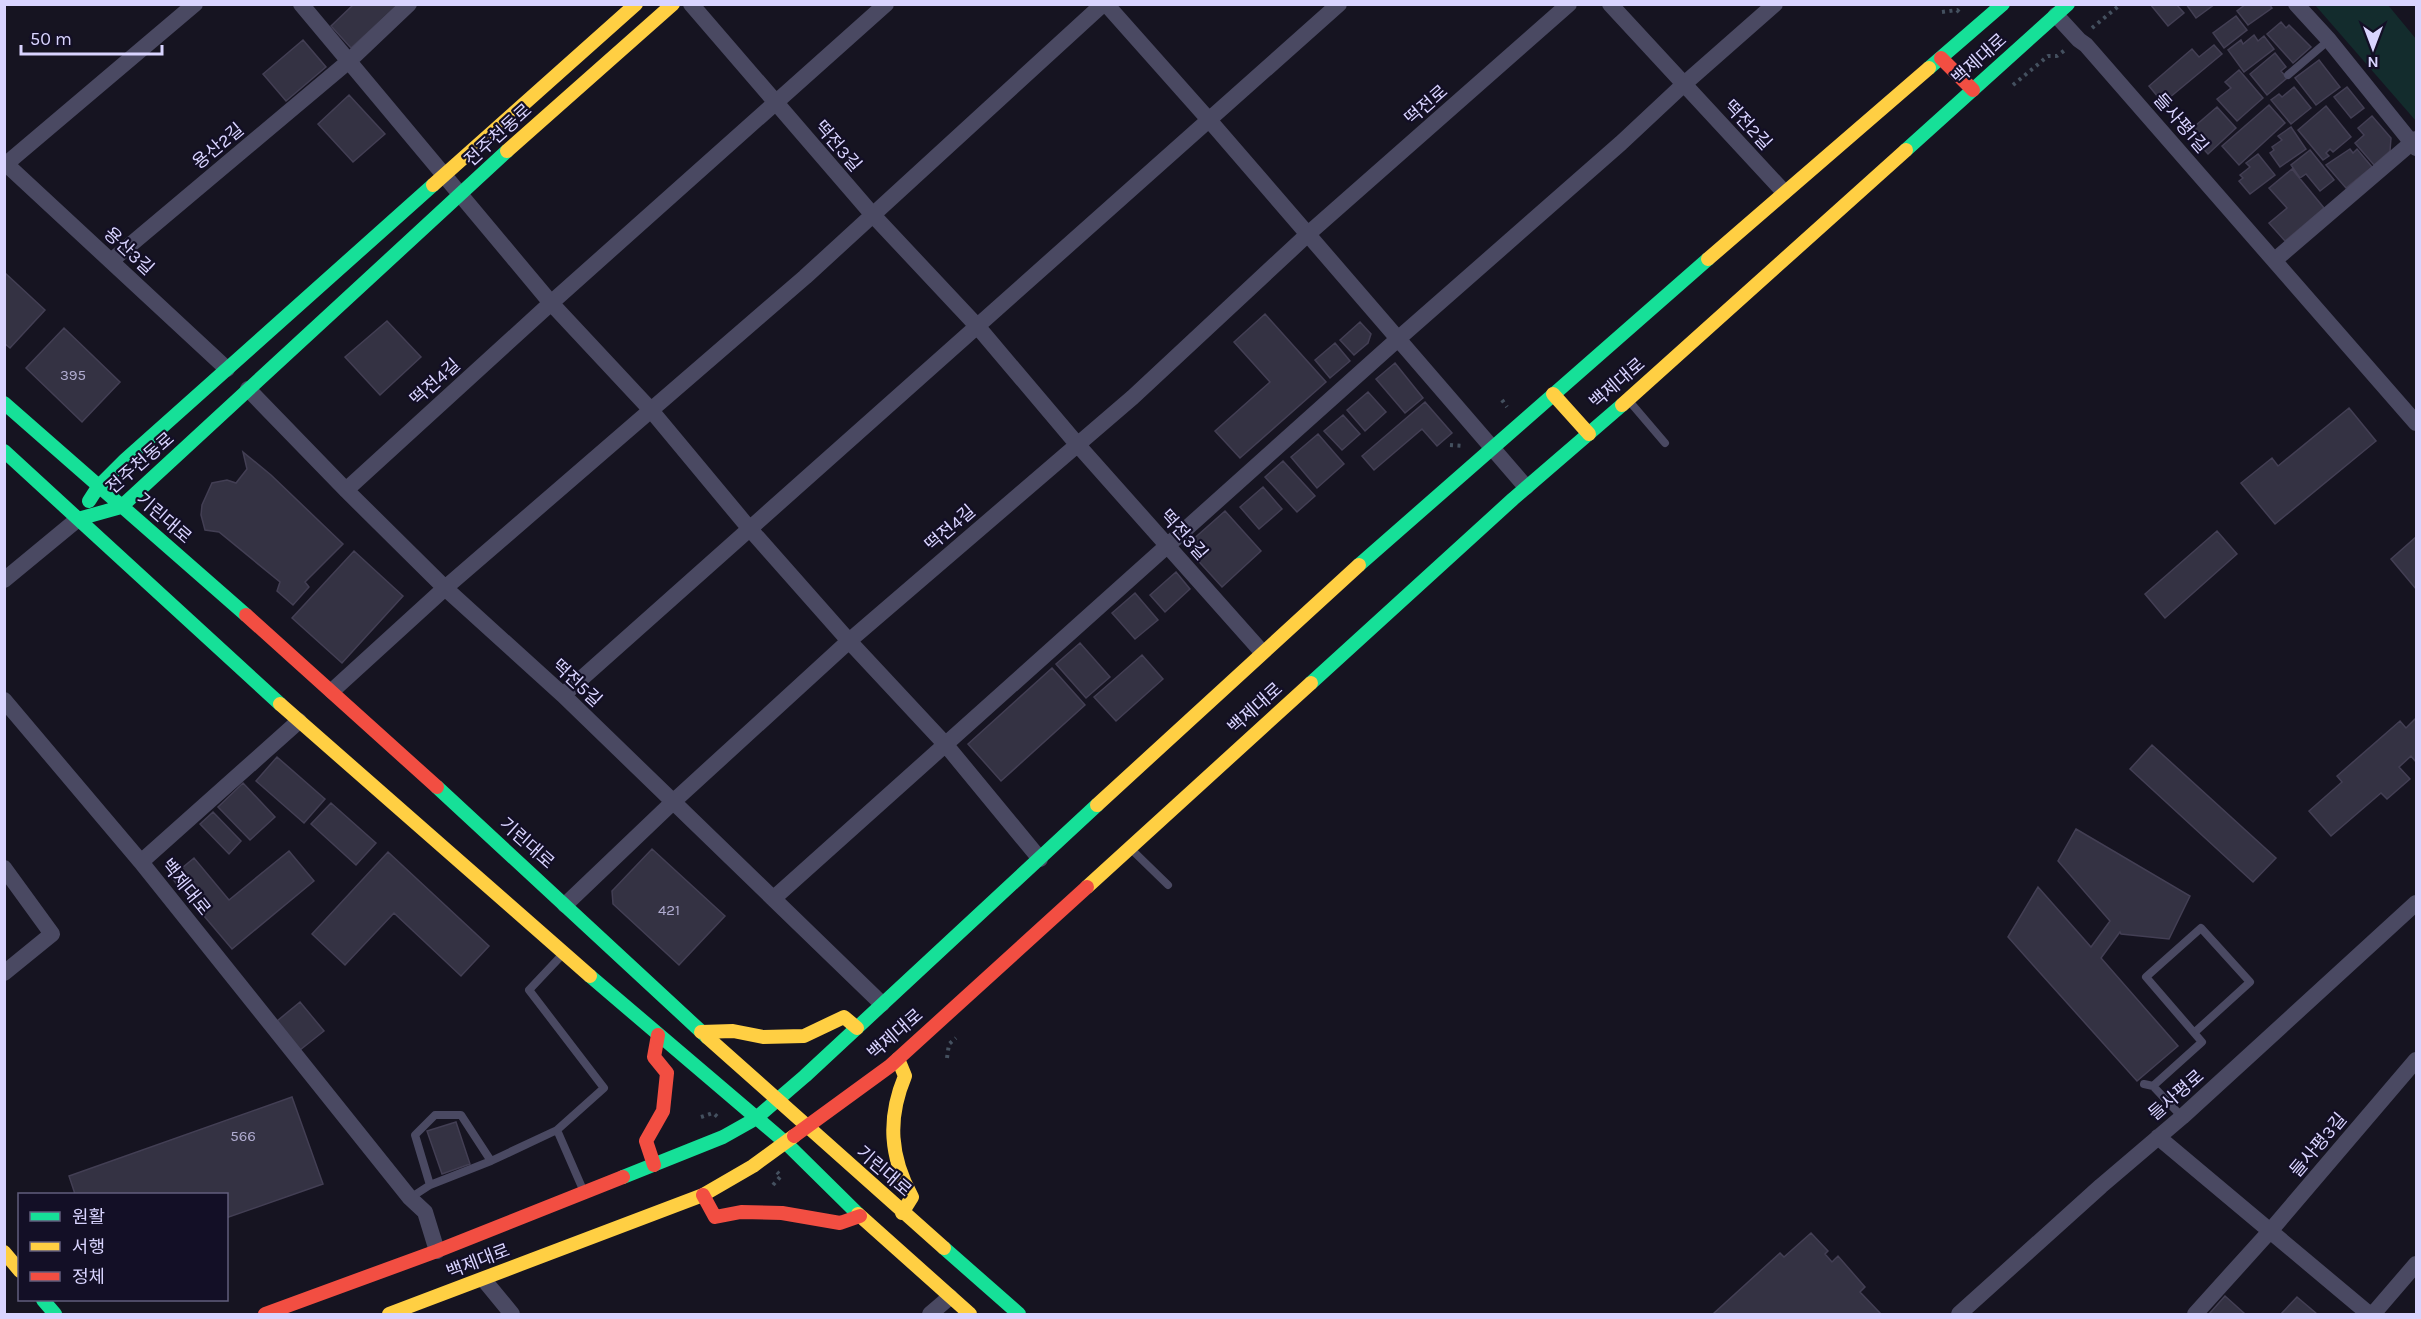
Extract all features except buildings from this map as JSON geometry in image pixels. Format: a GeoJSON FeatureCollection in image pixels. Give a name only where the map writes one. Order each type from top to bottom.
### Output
{"type":"FeatureCollection","features":[{"type":"Feature","properties":{"kind":"street"},"geometry":{"type":"LineString","coordinates":[[5,163],[195,4]]}},
{"type":"Feature","properties":{"kind":"street"},"geometry":{"type":"LineString","coordinates":[[301,4],[443,177],[551,303],[650,409],[749,528],[849,641],[946,745],[1040,859]]}},
{"type":"Feature","properties":{"kind":"street","name":"용산2길"},"geometry":{"type":"LineString","coordinates":[[111,261],[350,61],[409,4]]}},
{"type":"Feature","properties":{"kind":"street","name":"전주천동로"},"geometry":{"type":"LineString","coordinates":[[78,519],[98,487],[636,4]]}},
{"type":"Feature","properties":{"kind":"street","name":"전주천동로"},"geometry":{"type":"LineString","coordinates":[[78,519],[121,507],[458,194],[673,4]]}},
{"type":"Feature","properties":{"kind":"street","name":"떡전3길"},"geometry":{"type":"LineString","coordinates":[[690,4],[872,214],[978,327],[1077,444],[1262,652]]}},
{"type":"Feature","properties":{"kind":"street"},"geometry":{"type":"LineString","coordinates":[[776,105],[886,4]]}},
{"type":"Feature","properties":{"kind":"street"},"geometry":{"type":"LineString","coordinates":[[332,691],[445,588],[805,277],[937,154],[1105,4],[1210,121],[1526,487]]}},
{"type":"Feature","properties":{"kind":"street"},"geometry":{"type":"LineString","coordinates":[[563,695],[1339,4]]}},
{"type":"Feature","properties":{"kind":"street","name":"떡전로"},"geometry":{"type":"LineString","coordinates":[[1077,444],[1133,397],[1308,234],[1569,4]]}},
{"type":"Feature","properties":{"kind":"street","name":"떡전2길"},"geometry":{"type":"LineString","coordinates":[[1610,4],[1784,192]]}},
{"type":"Feature","properties":{"kind":"street","name":"백제대로"},"geometry":{"type":"LineString","coordinates":[[265,1314],[437,1251],[654,1165],[723,1137],[755,1119],[857,1028],[1262,652],[1492,447],[2003,4]]}},
{"type":"Feature","properties":{"kind":"street"},"geometry":{"type":"LineString","coordinates":[[2276,260],[2415,144],[2329,40],[2296,4]]}},
{"type":"Feature","properties":{"kind":"street"},"geometry":{"type":"LineString","coordinates":[[774,898],[1772,7]]}},
{"type":"Feature","properties":{"kind":"street","name":"백제대로"},"geometry":{"type":"LineString","coordinates":[[389,1314],[484,1280],[703,1195],[753,1166],[786,1143],[898,1059],[1526,487],[1628,400],[2062,10]]}},
{"type":"Feature","properties":{"kind":"street","name":"들사평1길"},"geometry":{"type":"LineString","coordinates":[[2062,10],[2079,40],[2086,45],[2276,260],[2416,423]]}},
{"type":"Feature","properties":{"kind":"street"},"geometry":{"type":"LineString","coordinates":[[1941,58],[1973,90]]}},
{"type":"Feature","properties":{"kind":"street","name":"떡전4길"},"geometry":{"type":"LineString","coordinates":[[346,490],[551,303],[776,105]]}},
{"type":"Feature","properties":{"kind":"street","name":"용산3길"},"geometry":{"type":"LineString","coordinates":[[5,163],[227,369]]}},
{"type":"Feature","properties":{"kind":"street","name":"떡전5길"},"geometry":{"type":"LineString","coordinates":[[248,389],[445,588],[563,695],[882,1004]]}},
{"type":"Feature","properties":{"kind":"street"},"geometry":{"type":"LineString","coordinates":[[1553,394],[1589,434]]}},
{"type":"Feature","properties":{"kind":"street","name":"기린대로"},"geometry":{"type":"LineString","coordinates":[[4,404],[332,691],[806,1129],[1019,1314]]}},
{"type":"Feature","properties":{"kind":"street","name":"떡전4길"},"geometry":{"type":"LineString","coordinates":[[565,904],[849,641],[1077,444]]}},
{"type":"Feature","properties":{"kind":"street"},"geometry":{"type":"LineString","coordinates":[[4,451],[299,721],[658,1035],[786,1143],[860,1216],[970,1314]]}},
{"type":"Feature","properties":{"kind":"street"},"geometry":{"type":"LineString","coordinates":[[4,580],[78,519]]}},
{"type":"Feature","properties":{"kind":"street"},"geometry":{"type":"LineString","coordinates":[[4,700],[141,861],[299,721]]}},
{"type":"Feature","properties":{"kind":"street","name":"백제대로"},"geometry":{"type":"LineString","coordinates":[[141,861],[410,1198],[425,1212],[437,1251]]}},
{"type":"Feature","properties":{"kind":"street"},"geometry":{"type":"LineString","coordinates":[[4,868],[52,934],[4,973]]}},
{"type":"Feature","properties":{"kind":"street","name":"들사평로"},"geometry":{"type":"LineString","coordinates":[[1959,1314],[2182,1117],[2416,903]]}},
{"type":"Feature","properties":{"kind":"street"},"geometry":{"type":"LineString","coordinates":[[701,1032],[733,1030],[763,1038],[804,1036],[844,1017],[857,1028]]}},
{"type":"Feature","properties":{"kind":"street"},"geometry":{"type":"LineString","coordinates":[[654,1165],[646,1141],[663,1111],[667,1073],[654,1057],[658,1035]]}},
{"type":"Feature","properties":{"kind":"street"},"geometry":{"type":"LineString","coordinates":[[898,1059],[905,1076],[897,1092],[892,1118],[892,1150],[903,1182],[912,1197],[902,1214]]}},
{"type":"Feature","properties":{"kind":"street","name":"들사평3길"},"geometry":{"type":"LineString","coordinates":[[2195,1314],[2271,1230],[2416,1060]]}},
{"type":"Feature","properties":{"kind":"street"},"geometry":{"type":"LineString","coordinates":[[2158,1137],[2369,1314]]}},
{"type":"Feature","properties":{"kind":"street"},"geometry":{"type":"LineString","coordinates":[[703,1195],[715,1217],[741,1212],[782,1212],[840,1223],[860,1216]]}},
{"type":"Feature","properties":{"kind":"street"},"geometry":{"type":"LineString","coordinates":[[4,1252],[18,1269]]}},
{"type":"Feature","properties":{"kind":"street"},"geometry":{"type":"LineString","coordinates":[[2373,1314],[2416,1264]]}},
{"type":"Feature","properties":{"kind":"street"},"geometry":{"type":"LineString","coordinates":[[484,1280],[512,1314]]}},
{"type":"Feature","properties":{"kind":"street"},"geometry":{"type":"LineString","coordinates":[[930,1314],[950,1297]]}},
{"type":"Feature","properties":{"kind":"street"},"geometry":{"type":"LineString","coordinates":[[45,1301],[55,1314]]}},
{"type":"Feature","properties":{"kind":"lane"},"geometry":{"type":"LineString","coordinates":[[2288,75],[2329,40]]}},
{"type":"Feature","properties":{"kind":"lane"},"geometry":{"type":"LineString","coordinates":[[1628,400],[1665,443]]}},
{"type":"Feature","properties":{"kind":"lane"},"geometry":{"type":"LineString","coordinates":[[1131,848],[1168,885]]}},
{"type":"Feature","properties":{"kind":"lane"},"geometry":{"type":"LineString","coordinates":[[2182,1117],[2148,1085],[2202,1042],[2146,977],[2201,928],[2250,982],[2195,1032]]}},
{"type":"Feature","properties":{"kind":"lane"},"geometry":{"type":"LineString","coordinates":[[410,1198],[430,1185],[491,1161],[557,1130],[604,1088],[529,990],[564,953]]}},
{"type":"Feature","properties":{"kind":"lane"},"geometry":{"type":"LineString","coordinates":[[430,1185],[416,1135],[435,1115],[461,1115],[491,1161]]}},
{"type":"Feature","properties":{"kind":"lane"},"geometry":{"type":"LineString","coordinates":[[557,1130],[585,1192]]}},
{"type":"Feature","properties":{"kind":"path"},"geometry":{"type":"LineString","coordinates":[[2098,24],[2121,4]]}},
{"type":"Feature","properties":{"kind":"green space"},"geometry":{"type":"Polygon","coordinates":[[[2315,5],[2388,5],[2416,39],[2416,121],[2315,5]]]}},
{"type":"Feature","properties":{"kind":"traffic: fast"},"geometry":{"type":"LineString","coordinates":[[1929,68],[2003,4]]}},
{"type":"Feature","properties":{"kind":"traffic: fast"},"geometry":{"type":"LineString","coordinates":[[1906,150],[2068,4]]}},
{"type":"Feature","properties":{"kind":"traffic: fast"},"geometry":{"type":"LineString","coordinates":[[78,519],[121,507],[507,151]]}},
{"type":"Feature","properties":{"kind":"traffic: fast"},"geometry":{"type":"LineString","coordinates":[[89,501],[98,487],[125,460],[433,185]]}},
{"type":"Feature","properties":{"kind":"traffic: fast"},"geometry":{"type":"LineString","coordinates":[[1359,565],[1708,259]]}},
{"type":"Feature","properties":{"kind":"traffic: fast"},"geometry":{"type":"LineString","coordinates":[[4,403],[246,615]]}},
{"type":"Feature","properties":{"kind":"traffic: fast"},"geometry":{"type":"LineString","coordinates":[[1311,683],[1513,499],[1622,405]]}},
{"type":"Feature","properties":{"kind":"traffic: fast"},"geometry":{"type":"LineString","coordinates":[[4,451],[280,704]]}},
{"type":"Feature","properties":{"kind":"traffic: fast"},"geometry":{"type":"LineString","coordinates":[[437,787],[707,1037]]}},
{"type":"Feature","properties":{"kind":"traffic: fast"},"geometry":{"type":"LineString","coordinates":[[623,1177],[723,1137],[755,1119],[805,1076],[1097,805]]}},
{"type":"Feature","properties":{"kind":"traffic: fast"},"geometry":{"type":"LineString","coordinates":[[590,976],[786,1143],[858,1214]]}},
{"type":"Feature","properties":{"kind":"traffic: fast"},"geometry":{"type":"LineString","coordinates":[[944,1248],[1019,1314]]}},
{"type":"Feature","properties":{"kind":"traffic: fast"},"geometry":{"type":"LineString","coordinates":[[44,1301],[55,1314]]}},
{"type":"Feature","properties":{"kind":"traffic: slow"},"geometry":{"type":"LineString","coordinates":[[433,185],[636,4]]}},
{"type":"Feature","properties":{"kind":"traffic: slow"},"geometry":{"type":"LineString","coordinates":[[507,151],[673,4]]}},
{"type":"Feature","properties":{"kind":"traffic: slow"},"geometry":{"type":"LineString","coordinates":[[1708,259],[1929,68]]}},
{"type":"Feature","properties":{"kind":"traffic: slow"},"geometry":{"type":"LineString","coordinates":[[1622,405],[1906,150]]}},
{"type":"Feature","properties":{"kind":"traffic: slow"},"geometry":{"type":"LineString","coordinates":[[1553,394],[1589,434]]}},
{"type":"Feature","properties":{"kind":"traffic: slow"},"geometry":{"type":"LineString","coordinates":[[1097,805],[1359,565]]}},
{"type":"Feature","properties":{"kind":"traffic: slow"},"geometry":{"type":"LineString","coordinates":[[1087,887],[1311,683]]}},
{"type":"Feature","properties":{"kind":"traffic: slow"},"geometry":{"type":"LineString","coordinates":[[280,704],[590,976]]}},
{"type":"Feature","properties":{"kind":"traffic: slow"},"geometry":{"type":"LineString","coordinates":[[701,1032],[733,1031],[763,1037],[804,1036],[844,1017],[857,1028]]}},
{"type":"Feature","properties":{"kind":"traffic: slow"},"geometry":{"type":"LineString","coordinates":[[707,1037],[944,1248]]}},
{"type":"Feature","properties":{"kind":"traffic: slow"},"geometry":{"type":"LineString","coordinates":[[898,1059],[905,1076],[895,1107],[895,1152],[912,1197],[902,1213]]}},
{"type":"Feature","properties":{"kind":"traffic: slow"},"geometry":{"type":"LineString","coordinates":[[389,1314],[703,1195],[753,1166],[794,1136]]}},
{"type":"Feature","properties":{"kind":"traffic: slow"},"geometry":{"type":"LineString","coordinates":[[858,1214],[970,1314]]}},
{"type":"Feature","properties":{"kind":"traffic: slow"},"geometry":{"type":"LineString","coordinates":[[4,1252],[18,1269]]}},
{"type":"Feature","properties":{"kind":"traffic: jam"},"geometry":{"type":"LineString","coordinates":[[1941,58],[1973,90]]}},
{"type":"Feature","properties":{"kind":"traffic: jam"},"geometry":{"type":"LineString","coordinates":[[246,615],[437,787]]}},
{"type":"Feature","properties":{"kind":"traffic: jam"},"geometry":{"type":"LineString","coordinates":[[794,1136],[890,1066],[1087,887]]}},
{"type":"Feature","properties":{"kind":"traffic: jam"},"geometry":{"type":"LineString","coordinates":[[654,1165],[646,1141],[663,1111],[667,1073],[654,1057],[658,1035]]}},
{"type":"Feature","properties":{"kind":"traffic: jam"},"geometry":{"type":"LineString","coordinates":[[265,1314],[437,1251],[623,1177]]}},
{"type":"Feature","properties":{"kind":"traffic: jam"},"geometry":{"type":"LineString","coordinates":[[703,1195],[715,1217],[741,1212],[782,1213],[840,1223],[860,1216]]}}]}
